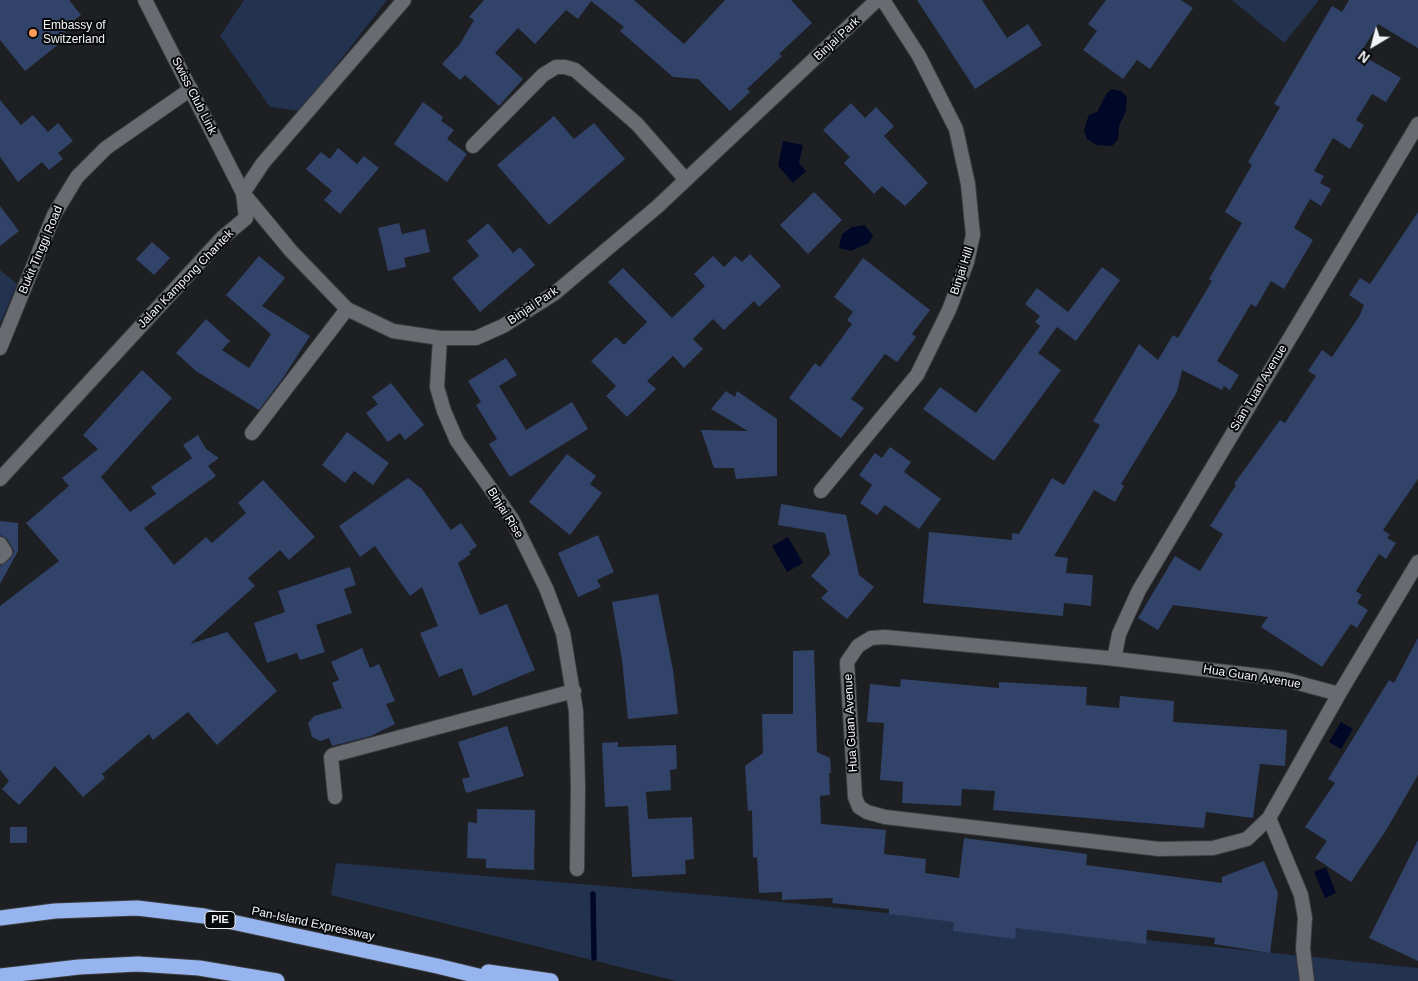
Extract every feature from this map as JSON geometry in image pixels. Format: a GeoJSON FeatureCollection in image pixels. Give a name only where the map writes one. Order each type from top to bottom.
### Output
{"type":"FeatureCollection","features":[{"type":"Feature","properties":{"kind":"highway","name":"Pan-Island Expressway"},"geometry":{"type":"LineString","coordinates":[[0,918],[64,911],[137,908],[204,916],[499,981]]}},
{"type":"Feature","properties":{"kind":"highway"},"geometry":{"type":"LineString","coordinates":[[0,976],[79,967],[138,964],[198,968],[277,981]]}},
{"type":"Feature","properties":{"kind":"highway"},"geometry":{"type":"LineString","coordinates":[[437,966],[551,981]]}},
{"type":"Feature","properties":{"kind":"street","name":"Swiss Club Link"},"geometry":{"type":"LineString","coordinates":[[145,0],[243,193]]}},
{"type":"Feature","properties":{"kind":"street"},"geometry":{"type":"LineString","coordinates":[[243,193],[263,163],[404,0]]}},
{"type":"Feature","properties":{"kind":"street","name":"Binjai Park"},"geometry":{"type":"LineString","coordinates":[[243,193],[313,276],[347,309],[393,331],[440,338],[476,338],[510,322],[555,293],[686,180],[877,0]]}},
{"type":"Feature","properties":{"kind":"street","name":"Binjai Hill"},"geometry":{"type":"LineString","coordinates":[[821,491],[917,374],[949,310],[967,262],[973,235],[968,184],[956,129],[919,56],[883,0]]}},
{"type":"Feature","properties":{"kind":"street"},"geometry":{"type":"LineString","coordinates":[[473,146],[543,75],[556,67],[565,67],[575,70],[637,124],[686,180]]}},
{"type":"Feature","properties":{"kind":"street","name":"Bukit Tinggi Road"},"geometry":{"type":"LineString","coordinates":[[0,348],[54,215],[77,177],[106,148],[191,89]]}},
{"type":"Feature","properties":{"kind":"street","name":"Sian Tuan Avenue"},"geometry":{"type":"LineString","coordinates":[[1114,659],[1119,634],[1139,590],[1418,124]]}},
{"type":"Feature","properties":{"kind":"street","name":"Jalan Kampong Chantek"},"geometry":{"type":"LineString","coordinates":[[0,479],[222,238],[246,218],[243,193]]}},
{"type":"Feature","properties":{"kind":"street"},"geometry":{"type":"LineString","coordinates":[[252,433],[347,309]]}},
{"type":"Feature","properties":{"kind":"street","name":"Binjai Rise"},"geometry":{"type":"LineString","coordinates":[[440,338],[437,386],[444,411],[457,441],[512,519],[546,588],[563,633],[574,691],[578,786],[577,869]]}},
{"type":"Feature","properties":{"kind":"street"},"geometry":{"type":"LineString","coordinates":[[0,544],[5,552],[0,557]]}},
{"type":"Feature","properties":{"kind":"street","name":"Hua Guan Avenue"},"geometry":{"type":"LineString","coordinates":[[1339,694],[1287,680],[1114,659],[886,637],[871,638],[864,641],[853,652],[847,662],[855,797],[858,807],[867,812],[885,817],[1178,850],[1213,848],[1247,839],[1269,818],[1339,694],[1418,562]]}},
{"type":"Feature","properties":{"kind":"street"},"geometry":{"type":"LineString","coordinates":[[335,797],[331,757],[333,755],[574,691]]}},
{"type":"Feature","properties":{"kind":"street"},"geometry":{"type":"LineString","coordinates":[[1269,818],[1301,895],[1306,918],[1303,949],[1307,981]]}},
{"type":"Feature","properties":{"kind":"shaded area"},"geometry":{"type":"Polygon","coordinates":[[[244,0],[387,0],[301,111],[270,107],[220,36],[244,0]]]}},
{"type":"Feature","properties":{"kind":"shaded area"},"geometry":{"type":"Polygon","coordinates":[[[1232,0],[1319,0],[1284,43],[1232,0]]]}},
{"type":"Feature","properties":{"kind":"shaded area"},"geometry":{"type":"Polygon","coordinates":[[[1112,89],[1121,91],[1127,97],[1126,111],[1119,126],[1118,139],[1112,146],[1096,145],[1087,139],[1084,131],[1086,123],[1089,115],[1097,112],[1107,93],[1112,89]]]}},
{"type":"Feature","properties":{"kind":"shaded area"},"geometry":{"type":"Polygon","coordinates":[[[783,141],[803,145],[799,163],[806,171],[793,183],[778,166],[783,141]]]}},
{"type":"Feature","properties":{"kind":"shaded area"},"geometry":{"type":"Polygon","coordinates":[[[865,225],[873,236],[869,243],[851,251],[839,248],[842,234],[852,227],[865,225]]]}},
{"type":"Feature","properties":{"kind":"shaded area"},"geometry":{"type":"Polygon","coordinates":[[[0,270],[17,284],[0,324],[0,270]]]}},
{"type":"Feature","properties":{"kind":"shaded area"},"geometry":{"type":"Polygon","coordinates":[[[788,537],[803,563],[787,572],[772,546],[788,537]]]}},
{"type":"Feature","properties":{"kind":"shaded area"},"geometry":{"type":"Polygon","coordinates":[[[1341,722],[1353,729],[1341,749],[1329,742],[1341,722]]]}},
{"type":"Feature","properties":{"kind":"shaded area"},"geometry":{"type":"Polygon","coordinates":[[[336,863],[742,898],[1418,968],[1418,981],[676,981],[331,895],[336,863]]]}},
{"type":"Feature","properties":{"kind":"shaded area"},"geometry":{"type":"Polygon","coordinates":[[[1326,867],[1336,893],[1325,898],[1314,872],[1326,867]]]}},
{"type":"Feature","properties":{"kind":"building","name":"Embassy of Switzerland"},"geometry":{"type":"Polygon","coordinates":[[[0,0],[69,0],[81,15],[63,29],[69,36],[25,71],[0,40],[0,0]]]}},
{"type":"Feature","properties":{"kind":"building"},"geometry":{"type":"Polygon","coordinates":[[[484,0],[634,0],[684,44],[725,0],[791,0],[812,23],[779,54],[782,56],[747,89],[750,92],[730,111],[698,79],[673,77],[620,31],[624,27],[591,1],[578,19],[566,10],[535,44],[518,28],[495,53],[523,79],[499,106],[465,75],[460,80],[442,64],[460,44],[474,20],[469,17],[484,0]]]}},
{"type":"Feature","properties":{"kind":"building"},"geometry":{"type":"Polygon","coordinates":[[[917,0],[982,0],[1007,38],[1028,24],[1042,45],[975,89],[917,0]]]}},
{"type":"Feature","properties":{"kind":"building"},"geometry":{"type":"Polygon","coordinates":[[[1106,0],[1181,0],[1193,8],[1150,69],[1137,60],[1123,79],[1083,50],[1097,31],[1088,24],[1106,0]]]}},
{"type":"Feature","properties":{"kind":"building"},"geometry":{"type":"Polygon","coordinates":[[[1349,0],[1418,0],[1418,48],[1378,24],[1360,54],[1401,78],[1386,102],[1372,94],[1356,120],[1364,125],[1350,149],[1333,138],[1314,171],[1324,176],[1320,183],[1331,189],[1321,206],[1310,199],[1294,228],[1313,240],[1284,289],[1271,281],[1256,307],[1251,304],[1217,361],[1239,375],[1230,390],[1224,386],[1222,390],[1182,370],[1177,392],[1121,484],[1124,486],[1115,502],[1094,490],[1054,556],[1068,558],[1066,573],[1093,575],[1091,606],[1064,603],[1063,616],[923,603],[929,532],[1012,540],[1012,533],[1019,534],[1052,478],[1064,485],[1100,425],[1093,421],[1139,344],[1158,360],[1173,335],[1178,338],[1212,281],[1209,279],[1242,223],[1225,212],[1252,165],[1248,162],[1280,107],[1274,104],[1332,6],[1342,12],[1349,0]]]}},
{"type":"Feature","properties":{"kind":"building"},"geometry":{"type":"Polygon","coordinates":[[[0,100],[21,125],[33,115],[48,132],[58,123],[73,141],[58,153],[63,159],[49,170],[42,162],[18,182],[0,157],[0,100]]]}},
{"type":"Feature","properties":{"kind":"building"},"geometry":{"type":"Polygon","coordinates":[[[423,102],[443,117],[441,121],[454,130],[447,139],[467,154],[447,182],[394,144],[423,102]]]}},
{"type":"Feature","properties":{"kind":"building"},"geometry":{"type":"Polygon","coordinates":[[[851,103],[865,118],[876,107],[894,126],[884,136],[928,183],[905,206],[882,186],[874,194],[844,163],[850,157],[823,130],[851,103]]]}},
{"type":"Feature","properties":{"kind":"building"},"geometry":{"type":"Polygon","coordinates":[[[554,116],[574,139],[594,123],[625,159],[549,225],[497,165],[554,116]]]}},
{"type":"Feature","properties":{"kind":"building"},"geometry":{"type":"Polygon","coordinates":[[[338,148],[357,164],[364,156],[379,168],[340,214],[324,200],[332,191],[306,169],[321,152],[330,159],[338,148]]]}},
{"type":"Feature","properties":{"kind":"building"},"geometry":{"type":"Polygon","coordinates":[[[814,192],[842,220],[808,254],[780,225],[814,192]]]}},
{"type":"Feature","properties":{"kind":"building"},"geometry":{"type":"Polygon","coordinates":[[[0,206],[19,231],[0,246],[0,206]]]}},
{"type":"Feature","properties":{"kind":"building"},"geometry":{"type":"Polygon","coordinates":[[[1418,212],[1418,479],[1383,530],[1390,535],[1387,538],[1396,543],[1386,559],[1379,554],[1356,591],[1362,595],[1357,603],[1368,610],[1357,628],[1351,624],[1322,667],[1261,627],[1268,617],[1173,605],[1158,630],[1138,618],[1175,556],[1200,571],[1223,534],[1210,526],[1236,485],[1234,484],[1280,420],[1285,423],[1316,376],[1308,371],[1322,350],[1332,357],[1360,315],[1364,305],[1349,295],[1360,278],[1370,284],[1418,212]]]}},
{"type":"Feature","properties":{"kind":"building"},"geometry":{"type":"Polygon","coordinates":[[[399,223],[402,234],[425,229],[430,252],[404,258],[406,267],[388,271],[378,228],[399,223]]]}},
{"type":"Feature","properties":{"kind":"building"},"geometry":{"type":"Polygon","coordinates":[[[488,223],[513,253],[520,247],[535,265],[480,312],[452,278],[479,256],[467,241],[488,223]]]}},
{"type":"Feature","properties":{"kind":"building"},"geometry":{"type":"Polygon","coordinates":[[[152,242],[170,258],[154,275],[136,259],[152,242]]]}},
{"type":"Feature","properties":{"kind":"building"},"geometry":{"type":"Polygon","coordinates":[[[750,254],[781,286],[759,307],[754,301],[724,330],[713,319],[693,339],[703,349],[684,368],[673,356],[647,381],[656,389],[627,417],[606,396],[616,386],[591,361],[616,337],[624,345],[647,322],[608,282],[623,268],[672,318],[705,286],[694,274],[713,256],[724,267],[735,256],[742,262],[750,254]]]}},
{"type":"Feature","properties":{"kind":"building"},"geometry":{"type":"Polygon","coordinates":[[[259,256],[285,278],[262,306],[310,336],[283,378],[259,410],[196,371],[176,353],[206,319],[230,341],[222,350],[249,368],[271,334],[226,295],[259,256]]]}},
{"type":"Feature","properties":{"kind":"building"},"geometry":{"type":"Polygon","coordinates":[[[863,258],[930,310],[912,334],[916,337],[897,362],[885,354],[851,399],[864,408],[841,438],[789,398],[815,363],[820,367],[852,324],[847,320],[853,312],[834,297],[863,258]]]}},
{"type":"Feature","properties":{"kind":"building"},"geometry":{"type":"Polygon","coordinates":[[[1102,267],[1120,280],[1076,341],[1057,327],[1038,353],[1061,370],[994,461],[923,409],[940,387],[976,413],[1040,326],[1035,322],[1040,316],[1025,304],[1037,288],[1068,312],[1102,267]]]}},
{"type":"Feature","properties":{"kind":"building"},"geometry":{"type":"Polygon","coordinates":[[[506,358],[517,375],[499,386],[526,430],[572,402],[588,429],[510,477],[489,444],[497,439],[476,405],[481,402],[468,381],[506,358]]]}},
{"type":"Feature","properties":{"kind":"building"},"geometry":{"type":"Polygon","coordinates":[[[142,370],[172,398],[101,477],[130,512],[156,494],[151,487],[192,458],[183,445],[198,435],[206,449],[219,458],[208,466],[216,476],[144,528],[174,565],[206,537],[212,543],[246,513],[238,503],[263,480],[315,537],[289,560],[280,550],[248,578],[255,586],[190,644],[227,632],[277,691],[217,745],[188,712],[153,740],[149,734],[102,774],[105,778],[83,797],[55,766],[19,805],[2,789],[9,781],[0,770],[0,606],[59,561],[26,523],[69,486],[62,478],[98,449],[83,435],[142,370]]]}},
{"type":"Feature","properties":{"kind":"building"},"geometry":{"type":"Polygon","coordinates":[[[391,383],[424,425],[405,440],[400,433],[388,442],[366,413],[378,404],[372,397],[391,383]]]}},
{"type":"Feature","properties":{"kind":"building"},"geometry":{"type":"Polygon","coordinates":[[[726,391],[735,397],[737,391],[777,419],[777,476],[736,479],[734,468],[714,468],[701,430],[748,431],[711,409],[726,391]]]}},
{"type":"Feature","properties":{"kind":"building"},"geometry":{"type":"Polygon","coordinates":[[[347,432],[389,463],[373,485],[354,471],[345,483],[322,465],[347,432]]]}},
{"type":"Feature","properties":{"kind":"building"},"geometry":{"type":"Polygon","coordinates":[[[890,447],[911,462],[904,472],[941,499],[919,529],[885,505],[877,515],[860,503],[872,485],[859,475],[875,453],[882,458],[890,447]]]}},
{"type":"Feature","properties":{"kind":"building"},"geometry":{"type":"Polygon","coordinates":[[[567,454],[596,476],[590,484],[602,493],[570,535],[529,502],[567,454]]]}},
{"type":"Feature","properties":{"kind":"building"},"geometry":{"type":"Polygon","coordinates":[[[408,478],[422,489],[451,530],[461,523],[477,546],[469,552],[471,554],[458,563],[480,615],[507,604],[535,670],[473,696],[462,668],[439,677],[420,633],[438,626],[422,587],[410,596],[375,546],[360,557],[339,526],[408,478]]]}},
{"type":"Feature","properties":{"kind":"building"},"geometry":{"type":"Polygon","coordinates":[[[781,504],[846,515],[859,575],[874,587],[847,619],[821,598],[828,591],[811,576],[830,554],[825,533],[778,525],[781,504]]]}},
{"type":"Feature","properties":{"kind":"building"},"geometry":{"type":"Polygon","coordinates":[[[0,521],[18,523],[18,551],[0,584],[0,566],[11,558],[14,551],[7,539],[0,535],[0,521]]]}},
{"type":"Feature","properties":{"kind":"building"},"geometry":{"type":"Polygon","coordinates":[[[598,535],[614,572],[597,580],[601,587],[578,597],[558,553],[598,535]]]}},
{"type":"Feature","properties":{"kind":"building"},"geometry":{"type":"Polygon","coordinates":[[[350,567],[356,585],[344,589],[352,613],[316,625],[325,652],[300,660],[297,653],[267,663],[254,623],[285,612],[278,591],[350,567]]]}},
{"type":"Feature","properties":{"kind":"building"},"geometry":{"type":"Polygon","coordinates":[[[658,594],[673,670],[678,714],[628,719],[622,660],[612,602],[658,594]]]}},
{"type":"Feature","properties":{"kind":"building"},"geometry":{"type":"Polygon","coordinates":[[[1418,638],[1418,775],[1385,832],[1351,882],[1315,858],[1327,841],[1305,827],[1335,783],[1328,779],[1389,680],[1394,683],[1418,638]]]}},
{"type":"Feature","properties":{"kind":"building"},"geometry":{"type":"Polygon","coordinates":[[[362,648],[370,668],[379,664],[395,701],[386,704],[395,724],[371,736],[332,746],[329,738],[320,741],[312,737],[308,723],[314,716],[342,708],[332,683],[339,680],[331,662],[362,648]]]}},
{"type":"Feature","properties":{"kind":"building"},"geometry":{"type":"Polygon","coordinates":[[[814,650],[817,752],[830,758],[831,773],[829,773],[830,795],[820,796],[821,824],[886,830],[884,854],[926,859],[925,873],[959,878],[964,838],[1087,854],[1086,865],[1222,883],[1222,877],[1264,861],[1278,893],[1270,953],[1214,944],[1215,938],[1147,930],[1146,944],[1016,928],[1015,939],[953,931],[954,922],[889,914],[889,909],[832,903],[833,898],[782,900],[782,892],[759,893],[757,857],[753,858],[752,810],[748,811],[745,766],[763,753],[762,714],[793,714],[793,651],[814,650]]]}},
{"type":"Feature","properties":{"kind":"building"},"geometry":{"type":"Polygon","coordinates":[[[901,679],[999,688],[999,682],[1087,687],[1086,705],[1119,708],[1120,696],[1174,701],[1173,722],[1287,730],[1285,766],[1260,764],[1253,818],[1206,812],[1204,828],[993,810],[995,791],[962,789],[961,806],[902,803],[903,782],[880,780],[884,723],[867,722],[870,684],[900,687],[901,679]]]}},
{"type":"Feature","properties":{"kind":"building"},"geometry":{"type":"Polygon","coordinates":[[[507,726],[524,776],[466,793],[462,779],[470,777],[458,742],[507,726]]]}},
{"type":"Feature","properties":{"kind":"building"},"geometry":{"type":"Polygon","coordinates":[[[618,742],[618,747],[676,745],[677,769],[670,770],[671,790],[646,792],[648,819],[692,817],[694,859],[685,860],[686,874],[632,877],[628,806],[605,807],[602,743],[618,742]]]}},
{"type":"Feature","properties":{"kind":"building"},"geometry":{"type":"Polygon","coordinates":[[[477,809],[535,810],[534,870],[486,868],[486,859],[467,858],[468,822],[477,823],[477,809]]]}},
{"type":"Feature","properties":{"kind":"building"},"geometry":{"type":"Polygon","coordinates":[[[10,827],[27,827],[27,843],[10,843],[10,827]]]}},
{"type":"Feature","properties":{"kind":"building"},"geometry":{"type":"Polygon","coordinates":[[[1418,840],[1418,961],[1369,938],[1418,840]]]}},
{"type":"Feature","properties":{"kind":"waterway"},"geometry":{"type":"LineString","coordinates":[[593,894],[594,958]]}},
{"type":"Feature","properties":{"kind":"place","name":"Embassy of Switzerland"},"geometry":{"type":"Point","coordinates":[33,33]}}]}
